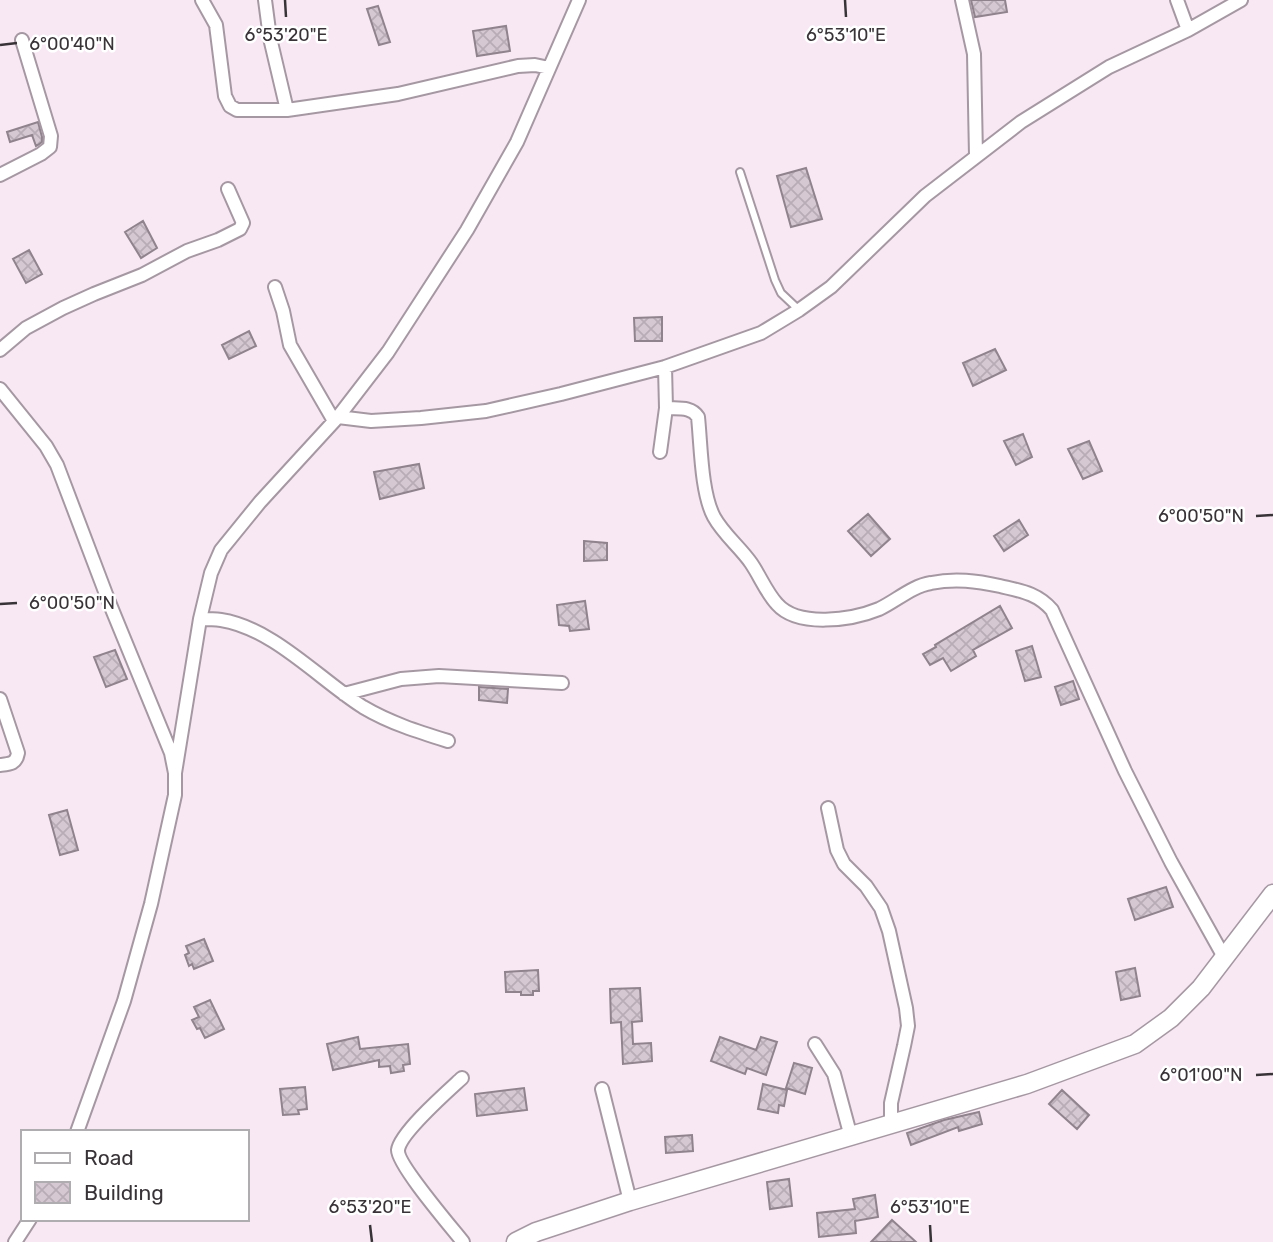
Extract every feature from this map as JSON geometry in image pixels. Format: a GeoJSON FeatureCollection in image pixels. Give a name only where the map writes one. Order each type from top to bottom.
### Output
{"type":"FeatureCollection","features":[{"type":"Feature","properties":{"kind":"street"},"geometry":{"type":"LineString","coordinates":[[202,0],[216,25],[225,96],[230,106],[237,110],[287,110],[398,94],[518,66],[549,68]]}},
{"type":"Feature","properties":{"kind":"street"},"geometry":{"type":"LineString","coordinates":[[265,0],[270,38],[287,110]]}},
{"type":"Feature","properties":{"kind":"street"},"geometry":{"type":"LineString","coordinates":[[78,1130],[124,1001],[151,904],[175,795],[175,773],[200,619],[211,573],[221,550],[260,502],[336,419],[388,352],[467,230],[517,142],[579,0]]}},
{"type":"Feature","properties":{"kind":"street"},"geometry":{"type":"LineString","coordinates":[[962,0],[974,54],[976,156]]}},
{"type":"Feature","properties":{"kind":"street"},"geometry":{"type":"LineString","coordinates":[[1177,0],[1188,30]]}},
{"type":"Feature","properties":{"kind":"street"},"geometry":{"type":"LineString","coordinates":[[336,419],[371,421],[486,411],[665,367],[761,333],[831,287],[925,196],[1021,122],[1109,67],[1188,30],[1241,0]]}},
{"type":"Feature","properties":{"kind":"street"},"geometry":{"type":"LineString","coordinates":[[0,175],[50,147],[51,136],[22,40]]}},
{"type":"Feature","properties":{"kind":"street"},"geometry":{"type":"LineString","coordinates":[[0,350],[26,328],[63,308],[240,229],[243,223],[228,189]]}},
{"type":"Feature","properties":{"kind":"street"},"geometry":{"type":"LineString","coordinates":[[275,287],[290,345],[336,419]]}},
{"type":"Feature","properties":{"kind":"street"},"geometry":{"type":"LineString","coordinates":[[660,452],[666,408],[665,367]]}},
{"type":"Feature","properties":{"kind":"street"},"geometry":{"type":"LineString","coordinates":[[0,389],[5,406],[46,446],[57,465],[171,753],[175,773]]}},
{"type":"Feature","properties":{"kind":"street"},"geometry":{"type":"LineString","coordinates":[[666,408],[690,409],[695,412],[698,417],[707,500],[713,516],[749,560],[777,604],[791,613],[813,619],[853,616],[879,608],[929,583],[951,580],[978,581],[1043,599],[1052,610],[1125,771],[1224,957]]}},
{"type":"Feature","properties":{"kind":"street"},"geometry":{"type":"LineString","coordinates":[[200,619],[235,623],[265,636],[344,694],[392,722],[449,741]]}},
{"type":"Feature","properties":{"kind":"street"},"geometry":{"type":"LineString","coordinates":[[344,694],[401,679],[439,676],[562,683]]}},
{"type":"Feature","properties":{"kind":"street"},"geometry":{"type":"LineString","coordinates":[[0,699],[18,753],[12,764],[0,765]]}},
{"type":"Feature","properties":{"kind":"street"},"geometry":{"type":"LineString","coordinates":[[828,807],[837,850],[844,864],[866,886],[881,908],[889,931],[906,1008],[908,1026],[891,1103],[891,1125]]}},
{"type":"Feature","properties":{"kind":"street"},"geometry":{"type":"LineString","coordinates":[[516,1242],[536,1232],[630,1201],[1027,1084],[1135,1044],[1171,1018],[1201,988],[1273,894]]}},
{"type":"Feature","properties":{"kind":"street"},"geometry":{"type":"LineString","coordinates":[[815,1044],[834,1074],[850,1137]]}},
{"type":"Feature","properties":{"kind":"street"},"geometry":{"type":"LineString","coordinates":[[462,1078],[425,1113],[402,1141],[398,1151],[411,1176],[463,1242]]}},
{"type":"Feature","properties":{"kind":"street"},"geometry":{"type":"LineString","coordinates":[[602,1089],[630,1201]]}},
{"type":"Feature","properties":{"kind":"street"},"geometry":{"type":"LineString","coordinates":[[15,1242],[29,1221]]}},
{"type":"Feature","properties":{"kind":"lane"},"geometry":{"type":"LineString","coordinates":[[740,172],[775,280],[781,293],[799,310]]}},
{"type":"Feature","properties":{"kind":"building"},"geometry":{"type":"Polygon","coordinates":[[[971,0],[1005,0],[1007,12],[975,17],[971,0]]]}},
{"type":"Feature","properties":{"kind":"building"},"geometry":{"type":"Polygon","coordinates":[[[378,6],[390,42],[379,45],[367,9],[378,6]]]}},
{"type":"Feature","properties":{"kind":"building"},"geometry":{"type":"Polygon","coordinates":[[[506,26],[510,51],[477,56],[473,31],[506,26]]]}},
{"type":"Feature","properties":{"kind":"building"},"geometry":{"type":"Polygon","coordinates":[[[38,122],[42,142],[38,145],[36,146],[32,135],[10,142],[7,132],[38,122]]]}},
{"type":"Feature","properties":{"kind":"building"},"geometry":{"type":"Polygon","coordinates":[[[806,168],[822,219],[791,227],[777,176],[806,168]]]}},
{"type":"Feature","properties":{"kind":"building"},"geometry":{"type":"Polygon","coordinates":[[[143,221],[157,248],[141,258],[125,232],[143,221]]]}},
{"type":"Feature","properties":{"kind":"building"},"geometry":{"type":"Polygon","coordinates":[[[29,250],[42,274],[26,283],[13,259],[29,250]]]}},
{"type":"Feature","properties":{"kind":"building"},"geometry":{"type":"Polygon","coordinates":[[[662,317],[662,341],[635,341],[634,318],[662,317]]]}},
{"type":"Feature","properties":{"kind":"building"},"geometry":{"type":"Polygon","coordinates":[[[249,331],[256,346],[229,359],[222,345],[249,331]]]}},
{"type":"Feature","properties":{"kind":"building"},"geometry":{"type":"Polygon","coordinates":[[[995,349],[1006,370],[973,386],[963,363],[995,349]]]}},
{"type":"Feature","properties":{"kind":"building"},"geometry":{"type":"Polygon","coordinates":[[[1023,434],[1032,457],[1016,465],[1004,441],[1023,434]]]}},
{"type":"Feature","properties":{"kind":"building"},"geometry":{"type":"Polygon","coordinates":[[[1089,441],[1102,471],[1083,479],[1068,449],[1089,441]]]}},
{"type":"Feature","properties":{"kind":"building"},"geometry":{"type":"Polygon","coordinates":[[[419,464],[424,488],[380,499],[374,472],[419,464]]]}},
{"type":"Feature","properties":{"kind":"building"},"geometry":{"type":"Polygon","coordinates":[[[868,514],[890,539],[871,556],[848,531],[868,514]]]}},
{"type":"Feature","properties":{"kind":"building"},"geometry":{"type":"Polygon","coordinates":[[[1019,520],[1028,535],[1004,551],[994,536],[1019,520]]]}},
{"type":"Feature","properties":{"kind":"building"},"geometry":{"type":"Polygon","coordinates":[[[584,541],[607,543],[607,560],[584,561],[584,541]]]}},
{"type":"Feature","properties":{"kind":"building"},"geometry":{"type":"Polygon","coordinates":[[[585,601],[589,629],[570,631],[569,626],[559,625],[557,605],[585,601]]]}},
{"type":"Feature","properties":{"kind":"building"},"geometry":{"type":"Polygon","coordinates":[[[1000,606],[1012,628],[973,650],[976,656],[951,671],[943,658],[930,665],[923,654],[1000,606]]]}},
{"type":"Feature","properties":{"kind":"building"},"geometry":{"type":"Polygon","coordinates":[[[1032,646],[1041,677],[1025,681],[1016,651],[1032,646]]]}},
{"type":"Feature","properties":{"kind":"building"},"geometry":{"type":"Polygon","coordinates":[[[115,650],[127,679],[106,687],[94,657],[115,650]]]}},
{"type":"Feature","properties":{"kind":"building"},"geometry":{"type":"Polygon","coordinates":[[[1073,681],[1079,699],[1061,705],[1055,687],[1073,681]]]}},
{"type":"Feature","properties":{"kind":"building"},"geometry":{"type":"Polygon","coordinates":[[[479,687],[508,689],[507,703],[479,700],[479,687]]]}},
{"type":"Feature","properties":{"kind":"building"},"geometry":{"type":"Polygon","coordinates":[[[67,810],[78,850],[60,855],[49,815],[67,810]]]}},
{"type":"Feature","properties":{"kind":"building"},"geometry":{"type":"Polygon","coordinates":[[[1166,887],[1173,907],[1135,920],[1128,899],[1166,887]]]}},
{"type":"Feature","properties":{"kind":"building"},"geometry":{"type":"Polygon","coordinates":[[[204,939],[213,961],[194,969],[192,964],[189,966],[185,955],[189,953],[186,946],[204,939]]]}},
{"type":"Feature","properties":{"kind":"building"},"geometry":{"type":"Polygon","coordinates":[[[1135,968],[1140,996],[1121,1000],[1116,972],[1135,968]]]}},
{"type":"Feature","properties":{"kind":"building"},"geometry":{"type":"Polygon","coordinates":[[[538,970],[539,991],[533,991],[533,995],[506,992],[505,972],[538,970]]]}},
{"type":"Feature","properties":{"kind":"building"},"geometry":{"type":"Polygon","coordinates":[[[640,988],[642,1021],[632,1022],[633,1044],[651,1043],[652,1061],[623,1064],[621,1022],[611,1023],[610,989],[640,988]]]}},
{"type":"Feature","properties":{"kind":"building"},"geometry":{"type":"Polygon","coordinates":[[[210,1000],[224,1029],[205,1038],[192,1020],[199,1017],[194,1007],[210,1000]]]}},
{"type":"Feature","properties":{"kind":"building"},"geometry":{"type":"Polygon","coordinates":[[[358,1037],[360,1049],[408,1044],[410,1064],[403,1065],[404,1071],[391,1073],[390,1066],[379,1067],[379,1060],[333,1070],[327,1044],[358,1037]]]}},
{"type":"Feature","properties":{"kind":"building"},"geometry":{"type":"Polygon","coordinates":[[[720,1037],[756,1050],[761,1037],[777,1042],[766,1075],[747,1068],[745,1074],[711,1061],[720,1037]]]}},
{"type":"Feature","properties":{"kind":"building"},"geometry":{"type":"Polygon","coordinates":[[[794,1063],[812,1068],[805,1094],[786,1088],[794,1063]]]}},
{"type":"Feature","properties":{"kind":"building"},"geometry":{"type":"Polygon","coordinates":[[[763,1084],[787,1090],[784,1106],[779,1105],[778,1113],[758,1109],[763,1084]]]}},
{"type":"Feature","properties":{"kind":"building"},"geometry":{"type":"Polygon","coordinates":[[[305,1087],[307,1109],[298,1110],[299,1114],[283,1115],[280,1089],[305,1087]]]}},
{"type":"Feature","properties":{"kind":"building"},"geometry":{"type":"Polygon","coordinates":[[[524,1088],[527,1110],[477,1116],[475,1094],[524,1088]]]}},
{"type":"Feature","properties":{"kind":"building"},"geometry":{"type":"Polygon","coordinates":[[[1062,1090],[1089,1115],[1077,1129],[1049,1104],[1062,1090]]]}},
{"type":"Feature","properties":{"kind":"building"},"geometry":{"type":"Polygon","coordinates":[[[979,1112],[982,1124],[959,1131],[958,1127],[911,1145],[907,1133],[944,1120],[979,1112]]]}},
{"type":"Feature","properties":{"kind":"building"},"geometry":{"type":"Polygon","coordinates":[[[692,1135],[693,1151],[666,1153],[665,1137],[692,1135]]]}},
{"type":"Feature","properties":{"kind":"building"},"geometry":{"type":"Polygon","coordinates":[[[789,1179],[792,1206],[770,1209],[767,1182],[789,1179]]]}},
{"type":"Feature","properties":{"kind":"building"},"geometry":{"type":"Polygon","coordinates":[[[875,1195],[878,1217],[855,1221],[856,1233],[819,1237],[817,1213],[855,1209],[853,1199],[875,1195]]]}},
{"type":"Feature","properties":{"kind":"building"},"geometry":{"type":"Polygon","coordinates":[[[892,1220],[916,1242],[871,1242],[892,1220]]]}}]}
